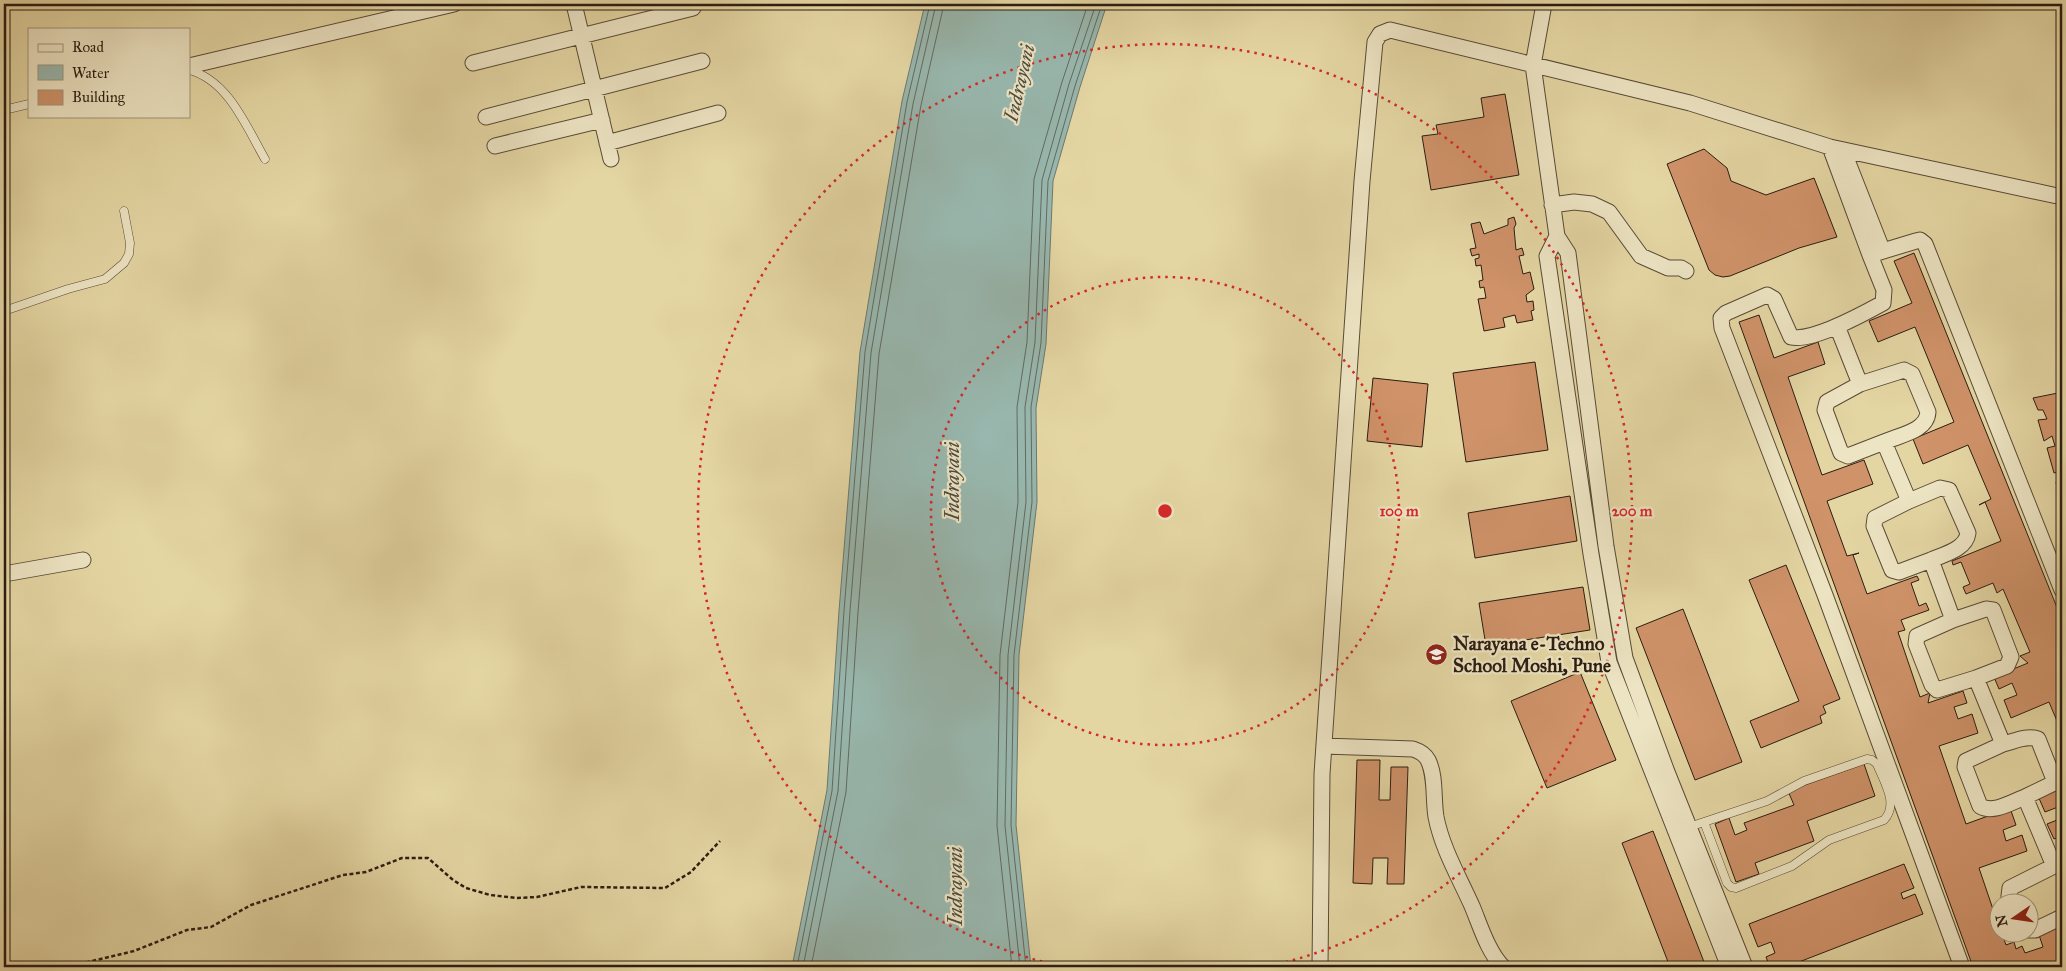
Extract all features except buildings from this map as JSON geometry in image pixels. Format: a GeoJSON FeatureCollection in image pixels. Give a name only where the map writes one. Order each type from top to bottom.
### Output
{"type":"FeatureCollection","features":[{"type":"Feature","properties":{"kind":"street"},"geometry":{"type":"LineString","coordinates":[[190,68],[454,4]]}},
{"type":"Feature","properties":{"kind":"street"},"geometry":{"type":"LineString","coordinates":[[574,4],[611,159]]}},
{"type":"Feature","properties":{"kind":"street"},"geometry":{"type":"LineString","coordinates":[[1544,4],[1533,65],[1557,236],[1568,254],[1606,546],[1625,658],[1661,775],[1728,967]]}},
{"type":"Feature","properties":{"kind":"street"},"geometry":{"type":"LineString","coordinates":[[473,63],[693,8]]}},
{"type":"Feature","properties":{"kind":"street"},"geometry":{"type":"LineString","coordinates":[[1320,967],[1324,746],[1362,181],[1375,42],[1380,34],[1390,30],[1690,103],[1836,148],[2062,197]]}},
{"type":"Feature","properties":{"kind":"street"},"geometry":{"type":"LineString","coordinates":[[486,117],[702,61]]}},
{"type":"Feature","properties":{"kind":"street"},"geometry":{"type":"LineString","coordinates":[[608,143],[718,113]]}},
{"type":"Feature","properties":{"kind":"street"},"geometry":{"type":"LineString","coordinates":[[495,146],[602,120]]}},
{"type":"Feature","properties":{"kind":"street"},"geometry":{"type":"LineString","coordinates":[[1836,148],[1875,250],[1884,290],[1883,303],[1837,326],[1799,339],[1791,337],[1774,299],[1768,295],[1726,313],[1721,318],[1722,328],[1825,595],[1962,967]]}},
{"type":"Feature","properties":{"kind":"street"},"geometry":{"type":"LineString","coordinates":[[1552,205],[1574,202],[1592,204],[1609,212],[1641,256],[1668,268],[1681,268],[1686,271]]}},
{"type":"Feature","properties":{"kind":"street"},"geometry":{"type":"LineString","coordinates":[[1557,236],[1547,256],[1609,662],[1661,775],[1689,827],[1745,967]]}},
{"type":"Feature","properties":{"kind":"street"},"geometry":{"type":"LineString","coordinates":[[1875,250],[1920,240],[1925,244],[2062,590]]}},
{"type":"Feature","properties":{"kind":"street"},"geometry":{"type":"LineString","coordinates":[[1837,326],[1860,384]]}},
{"type":"Feature","properties":{"kind":"street"},"geometry":{"type":"LineString","coordinates":[[1562,358],[1581,355]]}},
{"type":"Feature","properties":{"kind":"street"},"geometry":{"type":"LineString","coordinates":[[1904,370],[1912,374],[1928,412],[1928,418],[1923,426],[1884,442],[1848,456],[1841,453],[1825,410],[1827,402],[1860,384],[1904,370]]}},
{"type":"Feature","properties":{"kind":"street"},"geometry":{"type":"LineString","coordinates":[[1884,442],[1909,501]]}},
{"type":"Feature","properties":{"kind":"street"},"geometry":{"type":"LineString","coordinates":[[1940,488],[1949,490],[1968,532],[1967,540],[1960,547],[1931,560],[1899,572],[1892,570],[1874,526],[1875,518],[1940,488]]}},
{"type":"Feature","properties":{"kind":"street"},"geometry":{"type":"LineString","coordinates":[[4,574],[83,560]]}},
{"type":"Feature","properties":{"kind":"street"},"geometry":{"type":"LineString","coordinates":[[1931,560],[1953,620]]}},
{"type":"Feature","properties":{"kind":"street"},"geometry":{"type":"LineString","coordinates":[[1986,609],[1992,610],[2011,657],[2008,666],[1976,678],[1936,690],[1932,685],[1916,644],[1916,636],[1953,620],[1986,609]]}},
{"type":"Feature","properties":{"kind":"street"},"geometry":{"type":"LineString","coordinates":[[1601,615],[1617,614]]}},
{"type":"Feature","properties":{"kind":"street"},"geometry":{"type":"LineString","coordinates":[[1976,678],[2003,744]]}},
{"type":"Feature","properties":{"kind":"street"},"geometry":{"type":"LineString","coordinates":[[2026,737],[2038,739],[2054,782],[2025,797],[1994,808],[1980,806],[1965,768],[1966,761],[2003,744],[2026,737]]}},
{"type":"Feature","properties":{"kind":"street"},"geometry":{"type":"LineString","coordinates":[[1324,746],[1413,749],[1427,758],[1431,767],[1436,816],[1443,840],[1488,943],[1503,967]]}},
{"type":"Feature","properties":{"kind":"street"},"geometry":{"type":"LineString","coordinates":[[2009,894],[2010,888],[2058,864],[2025,797]]}},
{"type":"Feature","properties":{"kind":"street"},"geometry":{"type":"LineString","coordinates":[[2038,929],[2062,917]]}},
{"type":"Feature","properties":{"kind":"lane"},"geometry":{"type":"LineString","coordinates":[[190,68],[214,82],[235,106],[265,158]]}},
{"type":"Feature","properties":{"kind":"lane"},"geometry":{"type":"LineString","coordinates":[[4,110],[28,104]]}},
{"type":"Feature","properties":{"kind":"lane"},"geometry":{"type":"LineString","coordinates":[[4,312],[68,289],[105,279],[124,263],[129,254],[130,243],[124,210]]}},
{"type":"Feature","properties":{"kind":"lane"},"geometry":{"type":"LineString","coordinates":[[1689,827],[1704,822],[1767,802],[1804,781],[1867,759],[1877,764],[1892,803],[1889,814],[1884,820],[1829,840],[1792,866],[1736,888],[1731,887],[1727,883],[1704,822]]}},
{"type":"Feature","properties":{"kind":"path"},"geometry":{"type":"LineString","coordinates":[[68,967],[134,951],[186,930],[211,927],[252,905],[343,875],[366,872],[402,858],[428,858],[453,880],[466,888],[490,895],[516,898],[537,897],[580,887],[665,888],[690,872],[720,841]]}},
{"type":"Feature","properties":{"kind":"water","name":"Indrayani"},"geometry":{"type":"Polygon","coordinates":[[[925,4],[1107,4],[1080,87],[1053,181],[1046,344],[1036,408],[1037,502],[1019,655],[1016,825],[1031,967],[792,967],[827,790],[860,352],[902,101],[925,4]]]}},
{"type":"Feature","properties":{"kind":"place","name":"Narayana e-Techno School Moshi, Pune"},"geometry":{"type":"Point","coordinates":[1437,654]}}]}
